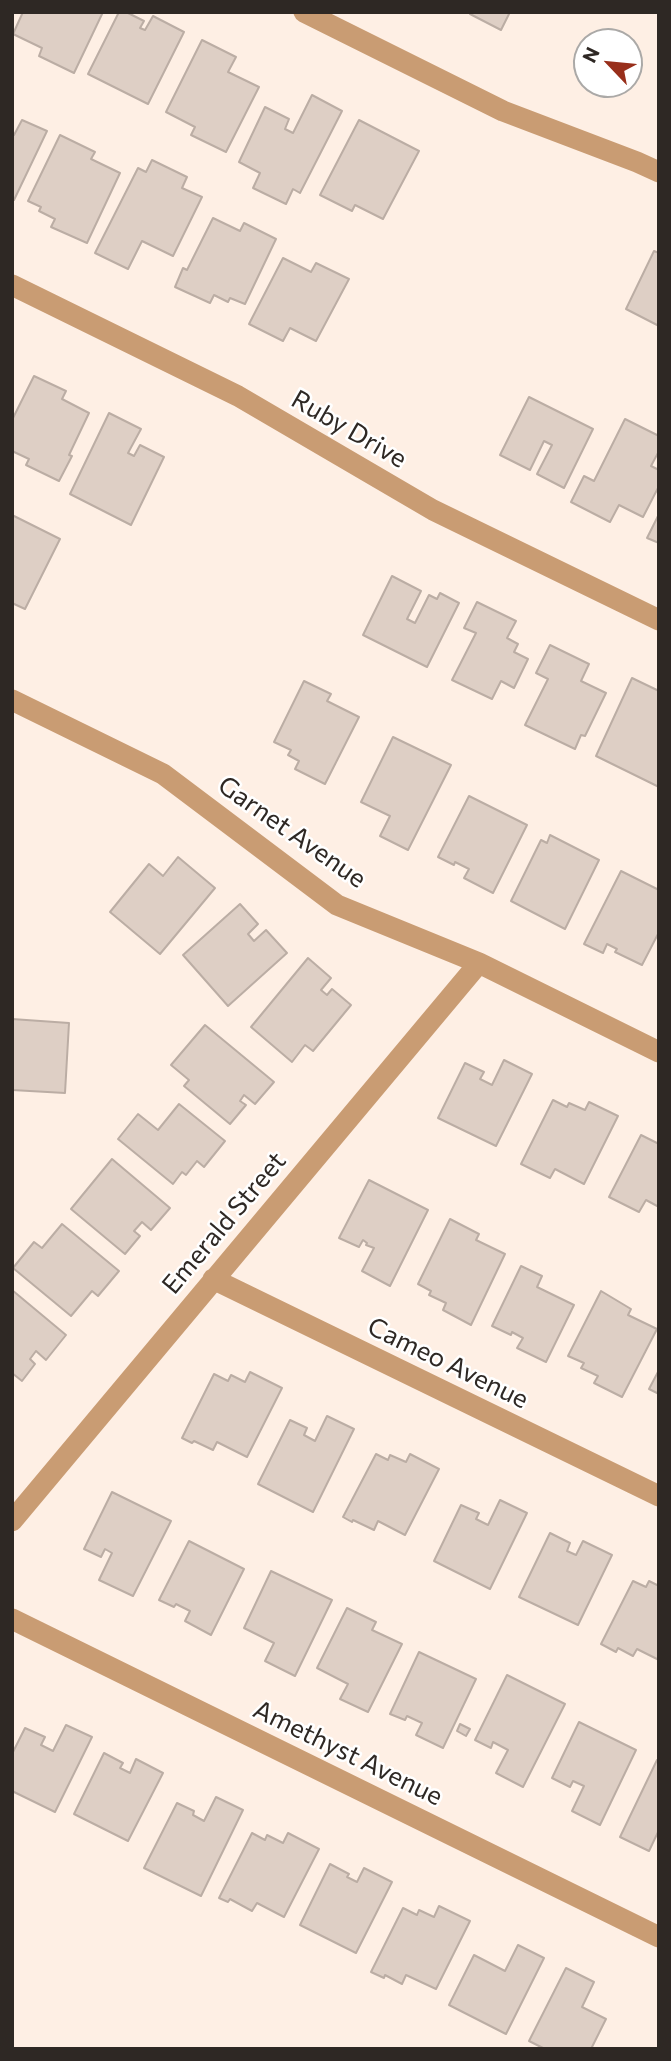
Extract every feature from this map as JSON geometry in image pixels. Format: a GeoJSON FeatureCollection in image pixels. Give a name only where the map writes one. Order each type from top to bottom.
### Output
{"type":"FeatureCollection","features":[{"type":"Feature","properties":{"kind":"street"},"geometry":{"type":"LineString","coordinates":[[304,12],[503,110],[659,172]]}},
{"type":"Feature","properties":{"kind":"street","name":"Ruby Drive"},"geometry":{"type":"LineString","coordinates":[[12,285],[238,396],[433,510],[659,620]]}},
{"type":"Feature","properties":{"kind":"street","name":"Garnet Avenue"},"geometry":{"type":"LineString","coordinates":[[12,700],[163,774],[337,905],[479,963],[659,1052]]}},
{"type":"Feature","properties":{"kind":"street","name":"Emerald Street"},"geometry":{"type":"LineString","coordinates":[[12,1521],[479,963]]}},
{"type":"Feature","properties":{"kind":"street","name":"Cameo Avenue"},"geometry":{"type":"LineString","coordinates":[[213,1279],[659,1496]]}},
{"type":"Feature","properties":{"kind":"street","name":"Amethyst Avenue"},"geometry":{"type":"LineString","coordinates":[[12,1619],[659,1937]]}},
{"type":"Feature","properties":{"kind":"building"},"geometry":{"type":"Polygon","coordinates":[[[23,12],[103,12],[74,73],[39,56],[42,48],[13,34],[23,12]]]}},
{"type":"Feature","properties":{"kind":"building"},"geometry":{"type":"Polygon","coordinates":[[[119,12],[126,12],[144,21],[140,28],[145,30],[153,16],[184,32],[148,104],[88,74],[119,12]]]}},
{"type":"Feature","properties":{"kind":"building"},"geometry":{"type":"Polygon","coordinates":[[[510,12],[501,30],[470,14],[510,12]]]}},
{"type":"Feature","properties":{"kind":"building"},"geometry":{"type":"Polygon","coordinates":[[[202,40],[236,57],[228,72],[259,87],[226,152],[191,135],[195,127],[166,112],[202,40]]]}},
{"type":"Feature","properties":{"kind":"building"},"geometry":{"type":"Polygon","coordinates":[[[312,95],[342,111],[300,193],[293,189],[286,204],[253,188],[260,173],[239,162],[265,107],[289,119],[285,129],[293,133],[312,95]]]}},
{"type":"Feature","properties":{"kind":"building"},"geometry":{"type":"Polygon","coordinates":[[[22,120],[47,131],[14,200],[12,134],[14,135],[22,120]]]}},
{"type":"Feature","properties":{"kind":"building"},"geometry":{"type":"Polygon","coordinates":[[[359,120],[419,151],[383,219],[355,205],[352,211],[320,195],[359,120]]]}},
{"type":"Feature","properties":{"kind":"building"},"geometry":{"type":"Polygon","coordinates":[[[60,135],[95,152],[91,159],[120,173],[87,243],[51,227],[55,219],[39,211],[41,207],[28,201],[60,135]]]}},
{"type":"Feature","properties":{"kind":"building"},"geometry":{"type":"Polygon","coordinates":[[[152,160],[187,177],[182,188],[202,197],[173,256],[142,241],[128,269],[95,253],[138,168],[146,172],[152,160]]]}},
{"type":"Feature","properties":{"kind":"building"},"geometry":{"type":"Polygon","coordinates":[[[213,218],[240,231],[244,223],[276,239],[245,304],[230,298],[228,302],[214,295],[210,303],[175,287],[183,268],[187,270],[213,218]]]}},
{"type":"Feature","properties":{"kind":"building"},"geometry":{"type":"Polygon","coordinates":[[[654,251],[659,253],[659,326],[626,309],[654,251]]]}},
{"type":"Feature","properties":{"kind":"building"},"geometry":{"type":"Polygon","coordinates":[[[283,258],[311,272],[316,263],[349,279],[316,341],[290,328],[283,341],[249,324],[283,258]]]}},
{"type":"Feature","properties":{"kind":"building"},"geometry":{"type":"Polygon","coordinates":[[[34,376],[66,391],[62,399],[89,413],[59,481],[26,465],[29,459],[12,451],[12,420],[34,376]]]}},
{"type":"Feature","properties":{"kind":"building"},"geometry":{"type":"Polygon","coordinates":[[[529,397],[593,429],[564,488],[537,474],[552,445],[544,441],[530,470],[500,455],[529,397]]]}},
{"type":"Feature","properties":{"kind":"building"},"geometry":{"type":"Polygon","coordinates":[[[109,413],[141,429],[128,453],[134,456],[140,445],[164,457],[131,525],[70,494],[109,413]]]}},
{"type":"Feature","properties":{"kind":"building"},"geometry":{"type":"Polygon","coordinates":[[[625,419],[659,436],[659,451],[651,466],[659,470],[659,486],[643,517],[619,505],[610,522],[571,502],[584,476],[594,481],[625,419]]]}},
{"type":"Feature","properties":{"kind":"building"},"geometry":{"type":"Polygon","coordinates":[[[659,514],[659,543],[647,538],[659,514]]]}},
{"type":"Feature","properties":{"kind":"building"},"geometry":{"type":"Polygon","coordinates":[[[12,515],[60,539],[25,609],[12,603],[12,515]]]}},
{"type":"Feature","properties":{"kind":"building"},"geometry":{"type":"Polygon","coordinates":[[[392,576],[421,591],[407,619],[415,623],[429,595],[437,599],[440,593],[459,603],[427,667],[363,635],[392,576]]]}},
{"type":"Feature","properties":{"kind":"building"},"geometry":{"type":"Polygon","coordinates":[[[477,602],[516,621],[507,638],[518,644],[514,652],[528,659],[514,688],[501,681],[492,699],[452,680],[476,633],[464,628],[477,602]]]}},
{"type":"Feature","properties":{"kind":"building"},"geometry":{"type":"Polygon","coordinates":[[[550,645],[589,664],[581,681],[606,693],[585,736],[581,735],[575,749],[525,725],[548,679],[536,673],[550,645]]]}},
{"type":"Feature","properties":{"kind":"building"},"geometry":{"type":"Polygon","coordinates":[[[632,678],[659,691],[659,787],[596,756],[632,678]]]}},
{"type":"Feature","properties":{"kind":"building"},"geometry":{"type":"Polygon","coordinates":[[[304,681],[331,694],[327,701],[359,717],[325,784],[295,769],[299,761],[288,755],[291,750],[274,742],[304,681]]]}},
{"type":"Feature","properties":{"kind":"building"},"geometry":{"type":"Polygon","coordinates":[[[393,737],[451,765],[408,850],[380,836],[390,816],[361,802],[393,737]]]}},
{"type":"Feature","properties":{"kind":"building"},"geometry":{"type":"Polygon","coordinates":[[[469,796],[527,825],[493,893],[464,878],[469,869],[438,857],[469,796]]]}},
{"type":"Feature","properties":{"kind":"building"},"geometry":{"type":"Polygon","coordinates":[[[550,835],[599,860],[565,929],[511,901],[541,840],[547,843],[550,835]]]}},
{"type":"Feature","properties":{"kind":"building"},"geometry":{"type":"Polygon","coordinates":[[[178,857],[215,888],[160,954],[110,912],[149,864],[163,876],[178,857]]]}},
{"type":"Feature","properties":{"kind":"building"},"geometry":{"type":"Polygon","coordinates":[[[621,871],[659,890],[659,932],[642,965],[615,952],[617,949],[607,944],[603,953],[584,944],[621,871]]]}},
{"type":"Feature","properties":{"kind":"building"},"geometry":{"type":"Polygon","coordinates":[[[240,904],[258,924],[248,934],[254,941],[266,930],[287,953],[228,1006],[183,955],[240,904]]]}},
{"type":"Feature","properties":{"kind":"building"},"geometry":{"type":"Polygon","coordinates":[[[308,958],[331,978],[321,990],[327,995],[332,989],[351,1005],[313,1051],[305,1045],[292,1062],[251,1027],[308,958]]]}},
{"type":"Feature","properties":{"kind":"building"},"geometry":{"type":"Polygon","coordinates":[[[12,1019],[69,1023],[65,1093],[12,1090],[12,1019]]]}},
{"type":"Feature","properties":{"kind":"building"},"geometry":{"type":"Polygon","coordinates":[[[205,1025],[274,1082],[255,1104],[244,1095],[240,1101],[246,1105],[230,1124],[184,1086],[189,1080],[171,1065],[205,1025]]]}},
{"type":"Feature","properties":{"kind":"building"},"geometry":{"type":"Polygon","coordinates":[[[504,1060],[532,1074],[496,1146],[438,1118],[465,1063],[484,1072],[480,1079],[492,1085],[504,1060]]]}},
{"type":"Feature","properties":{"kind":"building"},"geometry":{"type":"Polygon","coordinates":[[[553,1100],[567,1107],[569,1103],[585,1110],[589,1102],[618,1116],[584,1184],[555,1169],[550,1178],[521,1164],[553,1100]]]}},
{"type":"Feature","properties":{"kind":"building"},"geometry":{"type":"Polygon","coordinates":[[[179,1104],[225,1141],[204,1167],[197,1161],[186,1175],[182,1172],[173,1184],[118,1139],[138,1114],[158,1130],[179,1104]]]}},
{"type":"Feature","properties":{"kind":"building"},"geometry":{"type":"Polygon","coordinates":[[[641,1135],[659,1144],[659,1207],[646,1200],[639,1212],[609,1197],[641,1135]]]}},
{"type":"Feature","properties":{"kind":"building"},"geometry":{"type":"Polygon","coordinates":[[[112,1159],[170,1208],[151,1230],[142,1222],[134,1231],[140,1236],[125,1254],[71,1209],[112,1159]]]}},
{"type":"Feature","properties":{"kind":"building"},"geometry":{"type":"Polygon","coordinates":[[[369,1180],[428,1210],[390,1286],[362,1271],[374,1248],[366,1245],[363,1240],[359,1247],[339,1238],[369,1180]]]}},
{"type":"Feature","properties":{"kind":"building"},"geometry":{"type":"Polygon","coordinates":[[[450,1219],[479,1234],[476,1240],[505,1254],[471,1325],[443,1310],[446,1303],[429,1295],[431,1291],[418,1284],[450,1219]]]}},
{"type":"Feature","properties":{"kind":"building"},"geometry":{"type":"Polygon","coordinates":[[[62,1224],[119,1271],[98,1296],[92,1291],[71,1316],[13,1268],[34,1242],[42,1248],[62,1224]]]}},
{"type":"Feature","properties":{"kind":"building"},"geometry":{"type":"Polygon","coordinates":[[[521,1266],[542,1276],[537,1287],[574,1305],[546,1362],[517,1348],[523,1338],[492,1326],[521,1266]]]}},
{"type":"Feature","properties":{"kind":"building"},"geometry":{"type":"Polygon","coordinates":[[[12,1290],[66,1335],[46,1360],[36,1351],[30,1359],[35,1364],[22,1381],[12,1373],[12,1290]]]}},
{"type":"Feature","properties":{"kind":"building"},"geometry":{"type":"Polygon","coordinates":[[[601,1291],[631,1309],[628,1315],[657,1329],[622,1397],[594,1383],[598,1376],[581,1368],[584,1363],[568,1356],[601,1291]]]}},
{"type":"Feature","properties":{"kind":"building"},"geometry":{"type":"Polygon","coordinates":[[[659,1370],[659,1394],[649,1389],[659,1370]]]}},
{"type":"Feature","properties":{"kind":"building"},"geometry":{"type":"Polygon","coordinates":[[[250,1372],[282,1388],[247,1457],[217,1442],[213,1450],[182,1438],[214,1374],[228,1381],[231,1375],[245,1382],[250,1372]]]}},
{"type":"Feature","properties":{"kind":"building"},"geometry":{"type":"Polygon","coordinates":[[[327,1416],[354,1429],[313,1512],[258,1484],[290,1420],[307,1428],[304,1435],[315,1441],[327,1416]]]}},
{"type":"Feature","properties":{"kind":"building"},"geometry":{"type":"Polygon","coordinates":[[[376,1454],[388,1460],[390,1455],[406,1462],[410,1454],[439,1469],[405,1535],[378,1521],[374,1530],[343,1517],[376,1454]]]}},
{"type":"Feature","properties":{"kind":"building"},"geometry":{"type":"Polygon","coordinates":[[[112,1492],[171,1521],[133,1596],[99,1580],[112,1553],[105,1549],[101,1557],[84,1549],[112,1492]]]}},
{"type":"Feature","properties":{"kind":"building"},"geometry":{"type":"Polygon","coordinates":[[[500,1500],[527,1513],[490,1589],[434,1561],[461,1505],[479,1513],[476,1519],[488,1525],[500,1500]]]}},
{"type":"Feature","properties":{"kind":"building"},"geometry":{"type":"Polygon","coordinates":[[[550,1533],[570,1543],[567,1551],[576,1555],[583,1541],[612,1555],[578,1625],[519,1597],[550,1533]]]}},
{"type":"Feature","properties":{"kind":"building"},"geometry":{"type":"Polygon","coordinates":[[[189,1541],[244,1569],[211,1635],[185,1621],[190,1611],[159,1600],[189,1541]]]}},
{"type":"Feature","properties":{"kind":"building"},"geometry":{"type":"Polygon","coordinates":[[[271,1571],[332,1600],[295,1676],[265,1661],[274,1643],[244,1628],[271,1571]]]}},
{"type":"Feature","properties":{"kind":"building"},"geometry":{"type":"Polygon","coordinates":[[[633,1581],[646,1587],[649,1581],[659,1586],[659,1660],[637,1649],[633,1656],[618,1648],[616,1652],[601,1644],[633,1581]]]}},
{"type":"Feature","properties":{"kind":"building"},"geometry":{"type":"Polygon","coordinates":[[[347,1608],[376,1622],[372,1630],[402,1644],[368,1712],[340,1699],[348,1684],[317,1668],[347,1608]]]}},
{"type":"Feature","properties":{"kind":"building"},"geometry":{"type":"Polygon","coordinates":[[[419,1652],[476,1679],[443,1748],[416,1735],[422,1723],[407,1716],[405,1720],[390,1714],[419,1652]]]}},
{"type":"Feature","properties":{"kind":"building"},"geometry":{"type":"Polygon","coordinates":[[[507,1675],[565,1704],[523,1787],[496,1773],[508,1750],[493,1742],[491,1748],[475,1740],[507,1675]]]}},
{"type":"Feature","properties":{"kind":"building"},"geometry":{"type":"Polygon","coordinates":[[[579,1722],[636,1750],[600,1825],[572,1811],[584,1786],[573,1781],[570,1787],[552,1778],[579,1722]]]}},
{"type":"Feature","properties":{"kind":"building"},"geometry":{"type":"Polygon","coordinates":[[[460,1724],[470,1729],[466,1736],[457,1731],[460,1724]]]}},
{"type":"Feature","properties":{"kind":"building"},"geometry":{"type":"Polygon","coordinates":[[[66,1725],[92,1737],[55,1812],[12,1791],[12,1754],[25,1728],[45,1737],[41,1745],[53,1751],[66,1725]]]}},
{"type":"Feature","properties":{"kind":"building"},"geometry":{"type":"Polygon","coordinates":[[[104,1753],[123,1763],[120,1768],[130,1773],[136,1759],[163,1773],[128,1841],[74,1814],[104,1753]]]}},
{"type":"Feature","properties":{"kind":"building"},"geometry":{"type":"Polygon","coordinates":[[[657,1760],[659,1830],[649,1851],[620,1837],[657,1760]]]}},
{"type":"Feature","properties":{"kind":"building"},"geometry":{"type":"Polygon","coordinates":[[[216,1797],[243,1810],[201,1896],[144,1868],[177,1803],[194,1811],[193,1815],[204,1821],[216,1797]]]}},
{"type":"Feature","properties":{"kind":"building"},"geometry":{"type":"Polygon","coordinates":[[[252,1833],[265,1840],[267,1835],[283,1843],[288,1833],[319,1849],[284,1917],[257,1903],[252,1911],[230,1899],[228,1902],[219,1898],[252,1833]]]}},
{"type":"Feature","properties":{"kind":"building"},"geometry":{"type":"Polygon","coordinates":[[[330,1864],[349,1874],[347,1877],[357,1882],[364,1868],[392,1882],[356,1953],[300,1925],[330,1864]]]}},
{"type":"Feature","properties":{"kind":"building"},"geometry":{"type":"Polygon","coordinates":[[[439,1906],[470,1921],[436,1989],[406,1975],[402,1984],[385,1975],[384,1978],[371,1972],[403,1908],[417,1915],[419,1910],[434,1917],[439,1906]]]}},
{"type":"Feature","properties":{"kind":"building"},"geometry":{"type":"Polygon","coordinates":[[[518,1945],[544,1958],[506,2034],[449,2005],[474,1955],[505,1971],[518,1945]]]}},
{"type":"Feature","properties":{"kind":"building"},"geometry":{"type":"Polygon","coordinates":[[[566,1968],[594,1982],[582,2007],[606,2019],[591,2049],[545,2049],[529,2041],[566,1968]]]}}]}
